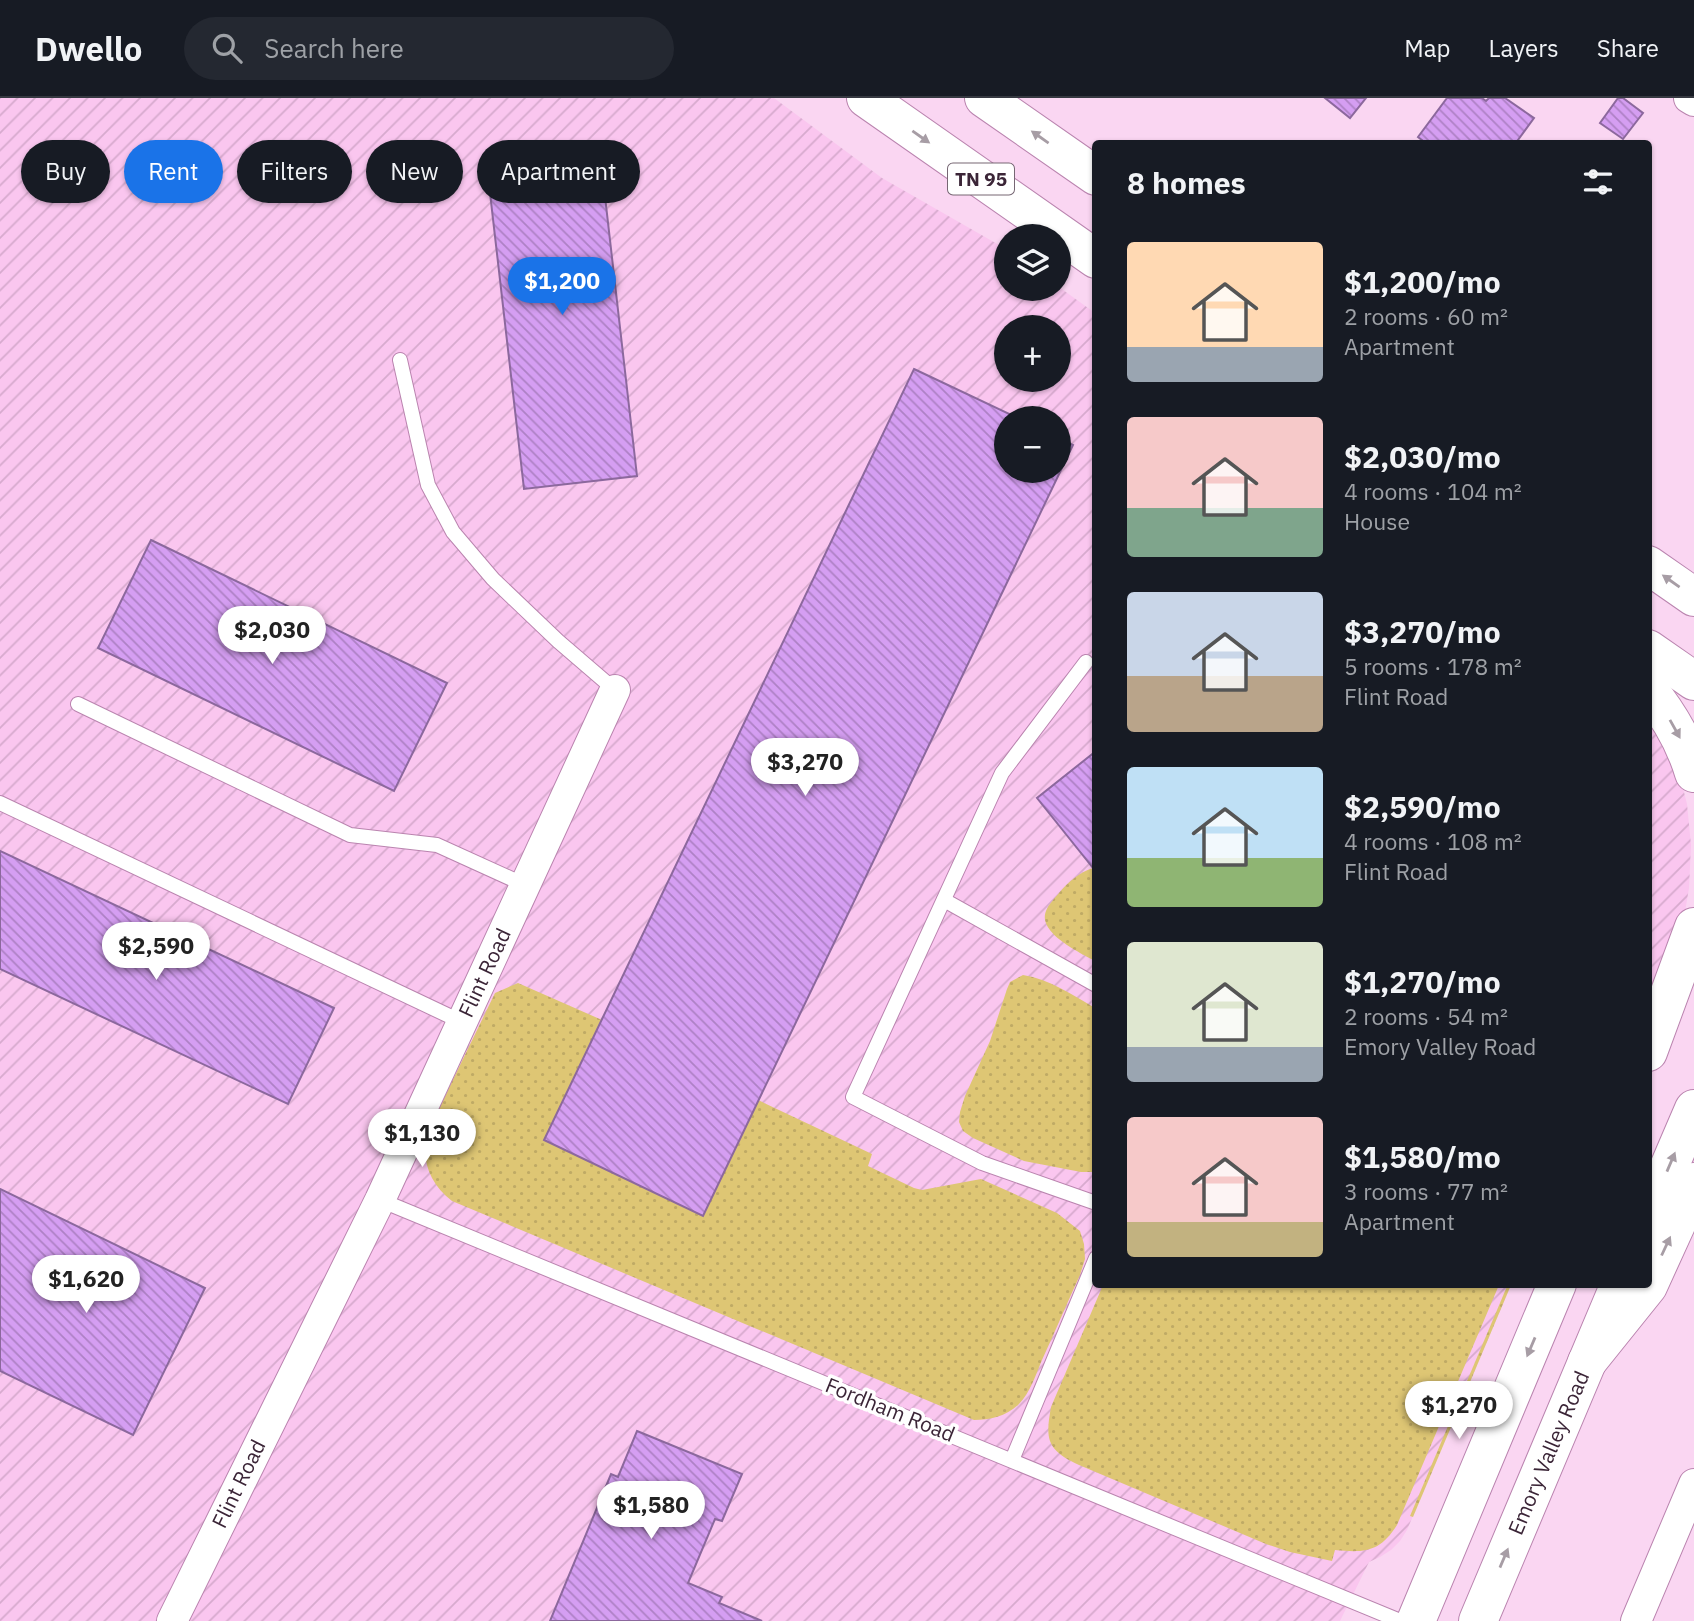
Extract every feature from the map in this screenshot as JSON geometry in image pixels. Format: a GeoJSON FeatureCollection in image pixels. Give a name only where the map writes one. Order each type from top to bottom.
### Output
{"type":"FeatureCollection","features":[{"type":"Feature","properties":{"kind":"main road","name":"TN 95"},"geometry":{"type":"LineString","coordinates":[[866,98],[1082,250]]}},
{"type":"Feature","properties":{"kind":"main road"},"geometry":{"type":"LineString","coordinates":[[984,98],[1092,173]]}},
{"type":"Feature","properties":{"kind":"main road"},"geometry":{"type":"LineString","coordinates":[[1082,250],[1092,270]]}},
{"type":"Feature","properties":{"kind":"main road"},"geometry":{"type":"LineString","coordinates":[[1652,568],[1694,597]]}},
{"type":"Feature","properties":{"kind":"main road"},"geometry":{"type":"LineString","coordinates":[[1652,652],[1694,681]]}},
{"type":"Feature","properties":{"kind":"main road"},"geometry":{"type":"LineString","coordinates":[[1652,694],[1680,736],[1694,773]]}},
{"type":"Feature","properties":{"kind":"main road"},"geometry":{"type":"LineString","coordinates":[[1652,1041],[1694,927]]}},
{"type":"Feature","properties":{"kind":"main road"},"geometry":{"type":"LineString","coordinates":[[1652,1063],[1694,980]]}},
{"type":"Feature","properties":{"kind":"main road"},"geometry":{"type":"LineString","coordinates":[[1652,1207],[1694,1109]]}},
{"type":"Feature","properties":{"kind":"main road"},"geometry":{"type":"LineString","coordinates":[[1652,1277],[1694,1182]]}},
{"type":"Feature","properties":{"kind":"main road"},"geometry":{"type":"LineString","coordinates":[[1416,1621],[1555,1288]]}},
{"type":"Feature","properties":{"kind":"main road","name":"Emory Valley Road"},"geometry":{"type":"LineString","coordinates":[[1478,1621],[1618,1288]]}},
{"type":"Feature","properties":{"kind":"main road"},"geometry":{"type":"LineString","coordinates":[[1587,1362],[1646,1288]]}},
{"type":"Feature","properties":{"kind":"street"},"geometry":{"type":"LineString","coordinates":[[1689,98],[1694,102]]}},
{"type":"Feature","properties":{"kind":"street","name":"Flint Road"},"geometry":{"type":"LineString","coordinates":[[172,1621],[380,1200],[615,690]]}},
{"type":"Feature","properties":{"kind":"street"},"geometry":{"type":"LineString","coordinates":[[1636,1621],[1694,1484]]}},
{"type":"Feature","properties":{"kind":"lane","name":"Flint Road"},"geometry":{"type":"LineString","coordinates":[[400,359],[428,485],[453,532],[494,579],[548,632],[615,690]]}},
{"type":"Feature","properties":{"kind":"lane"},"geometry":{"type":"LineString","coordinates":[[1086,662],[1002,773],[853,1097],[982,1163],[1092,1202]]}},
{"type":"Feature","properties":{"kind":"lane"},"geometry":{"type":"LineString","coordinates":[[78,705],[350,835],[436,845],[525,885]]}},
{"type":"Feature","properties":{"kind":"lane"},"geometry":{"type":"LineString","coordinates":[[0,803],[462,1022]]}},
{"type":"Feature","properties":{"kind":"lane"},"geometry":{"type":"LineString","coordinates":[[944,900],[1092,983]]}},
{"type":"Feature","properties":{"kind":"lane","name":"Fordham Road"},"geometry":{"type":"LineString","coordinates":[[380,1200],[1400,1621]]}},
{"type":"Feature","properties":{"kind":"lane"},"geometry":{"type":"LineString","coordinates":[[1012,1460],[1092,1268]]}},
{"type":"Feature","properties":{"kind":"shaded area"},"geometry":{"type":"Polygon","coordinates":[[[0,98],[774,98],[882,178],[994,242],[994,301],[1071,301],[1071,296],[1092,311],[1092,1288],[1510,1288],[1407,1530],[1391,1550],[1369,1562],[1340,1621],[0,1621],[0,98]]]}},
{"type":"Feature","properties":{"kind":"shaded area"},"geometry":{"type":"Polygon","coordinates":[[[1652,722],[1682,784],[1687,804],[1691,845],[1685,912],[1652,999],[1652,722]]]}},
{"type":"Feature","properties":{"kind":"shaded area"},"geometry":{"type":"Polygon","coordinates":[[[1092,868],[1092,959],[1062,941],[1048,927],[1045,919],[1048,906],[1070,881],[1092,868]]]}},
{"type":"Feature","properties":{"kind":"shaded area"},"geometry":{"type":"Polygon","coordinates":[[[1023,975],[1033,977],[1092,1006],[1092,1172],[1024,1161],[973,1138],[963,1131],[959,1122],[965,1096],[990,1041],[1010,982],[1023,975]]]}},
{"type":"Feature","properties":{"kind":"shaded area"},"geometry":{"type":"Polygon","coordinates":[[[518,983],[602,1020],[544,1140],[703,1216],[758,1100],[872,1154],[868,1166],[914,1188],[922,1190],[981,1179],[1057,1213],[1080,1231],[1085,1259],[1080,1275],[1023,1400],[1004,1414],[974,1420],[452,1201],[437,1186],[428,1170],[425,1151],[428,1131],[495,993],[518,983]]]}},
{"type":"Feature","properties":{"kind":"shaded area"},"geometry":{"type":"Polygon","coordinates":[[[1101,1288],[1498,1288],[1397,1525],[1378,1546],[1363,1551],[1335,1550],[1332,1561],[1266,1544],[1068,1460],[1054,1449],[1051,1443],[1048,1428],[1051,1407],[1101,1288]]]}},
{"type":"Feature","properties":{"kind":"shaded area"},"geometry":{"type":"Polygon","coordinates":[[[1506,1288],[1510,1288],[1413,1517],[1410,1516],[1506,1288]]]}},
{"type":"Feature","properties":{"kind":"building"},"geometry":{"type":"Polygon","coordinates":[[[1325,98],[1366,98],[1350,118],[1325,98]]]}},
{"type":"Feature","properties":{"kind":"building"},"geometry":{"type":"Polygon","coordinates":[[[1447,98],[1482,98],[1486,101],[1489,98],[1505,98],[1534,118],[1518,140],[1422,140],[1418,137],[1447,98]]]}},
{"type":"Feature","properties":{"kind":"building"},"geometry":{"type":"Polygon","coordinates":[[[1618,98],[1623,98],[1643,113],[1623,139],[1600,123],[1618,98]]]}},
{"type":"Feature","properties":{"kind":"building"},"geometry":{"type":"Polygon","coordinates":[[[491,203],[606,203],[637,476],[524,489],[491,203]]]}},
{"type":"Feature","properties":{"kind":"building"},"geometry":{"type":"Polygon","coordinates":[[[914,369],[994,407],[994,483],[1055,483],[703,1216],[544,1140],[914,369]]]}},
{"type":"Feature","properties":{"kind":"building"},"geometry":{"type":"Polygon","coordinates":[[[151,540],[447,683],[394,791],[98,648],[151,540]]]}},
{"type":"Feature","properties":{"kind":"building"},"geometry":{"type":"Polygon","coordinates":[[[1092,754],[1092,867],[1037,798],[1092,754]]]}},
{"type":"Feature","properties":{"kind":"building"},"geometry":{"type":"Polygon","coordinates":[[[0,851],[334,1008],[288,1104],[0,969],[0,851]]]}},
{"type":"Feature","properties":{"kind":"building"},"geometry":{"type":"Polygon","coordinates":[[[0,1189],[205,1288],[133,1435],[0,1371],[0,1189]]]}},
{"type":"Feature","properties":{"kind":"building"},"geometry":{"type":"Polygon","coordinates":[[[637,1431],[742,1474],[722,1521],[715,1519],[688,1583],[722,1597],[719,1603],[762,1621],[550,1621],[611,1474],[618,1477],[637,1431]]]}}]}
